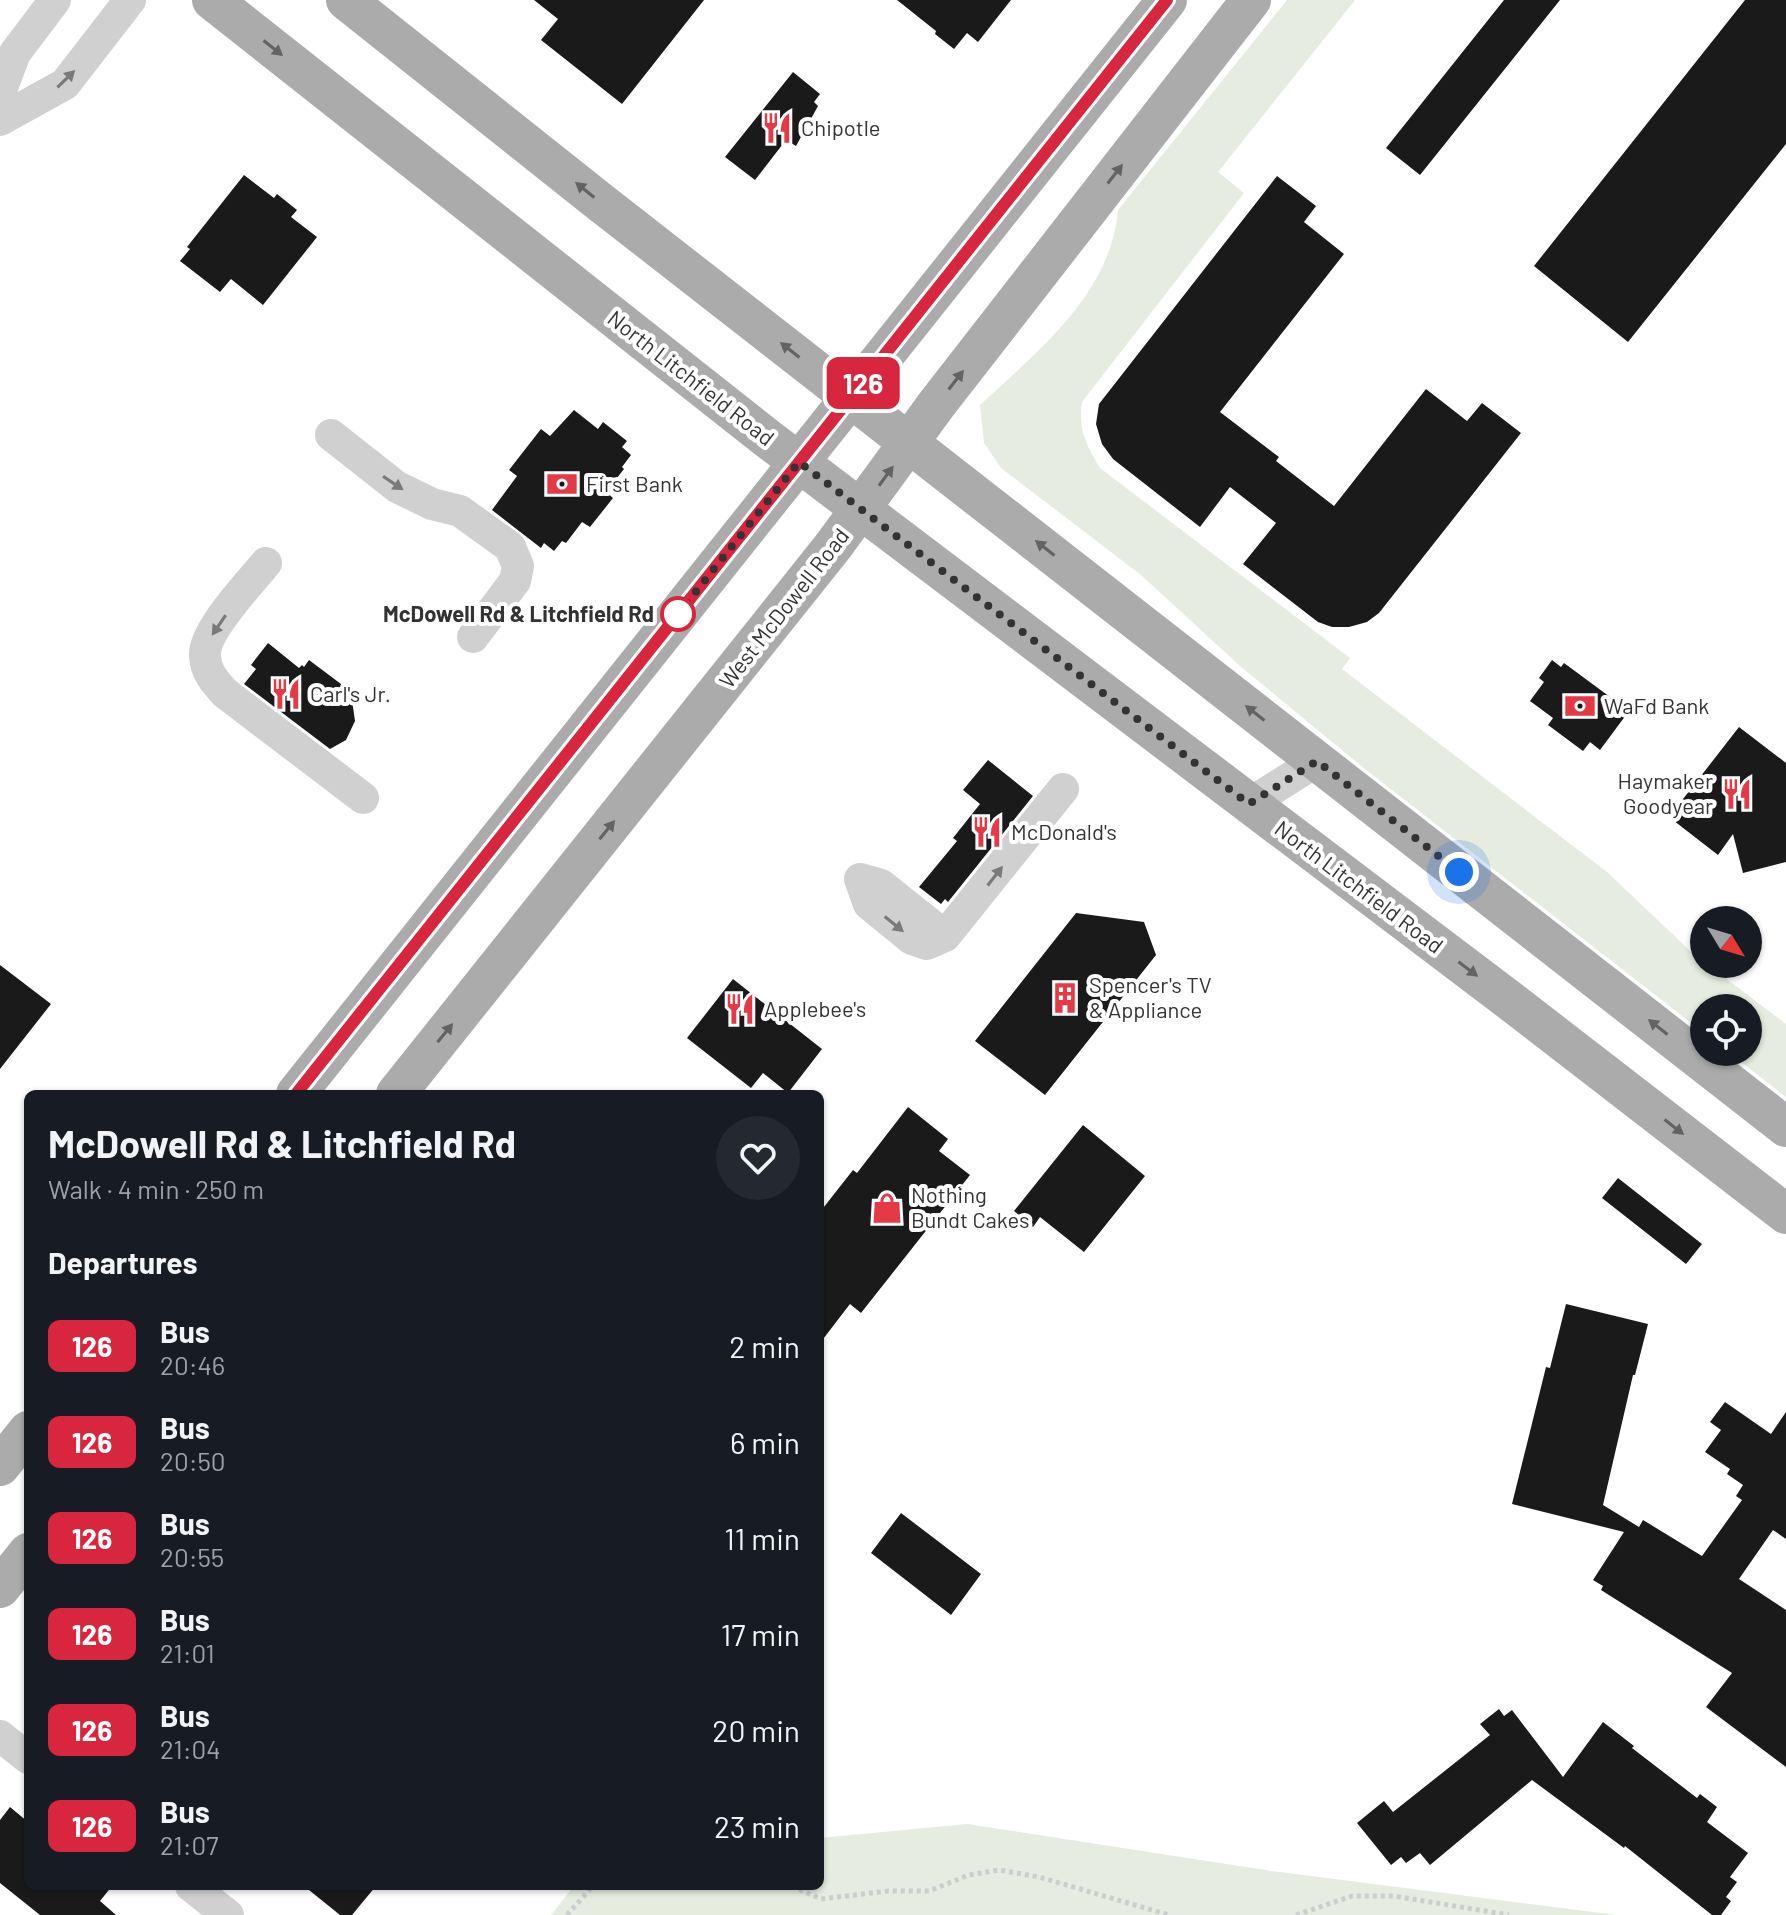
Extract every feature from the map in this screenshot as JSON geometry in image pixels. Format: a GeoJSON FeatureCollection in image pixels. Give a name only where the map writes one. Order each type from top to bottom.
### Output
{"type":"FeatureCollection","features":[{"type":"Feature","properties":{"kind":"main road","name":"North Litchfield Road"},"geometry":{"type":"LineString","coordinates":[[212,0],[799,462],[1786,1214]]}},
{"type":"Feature","properties":{"kind":"main road"},"geometry":{"type":"LineString","coordinates":[[346,0],[600,202],[1786,1127]]}},
{"type":"Feature","properties":{"kind":"main road"},"geometry":{"type":"LineString","coordinates":[[299,1090],[1167,0]]}},
{"type":"Feature","properties":{"kind":"main road","name":"West McDowell Road"},"geometry":{"type":"LineString","coordinates":[[399,1090],[862,509],[936,405],[1251,0]]}},
{"type":"Feature","properties":{"kind":"main road"},"geometry":{"type":"LineString","coordinates":[[0,1466],[24,1436]]}},
{"type":"Feature","properties":{"kind":"main road"},"geometry":{"type":"LineString","coordinates":[[0,1588],[24,1558]]}},
{"type":"Feature","properties":{"kind":"street"},"geometry":{"type":"LineString","coordinates":[[0,93],[15,53],[55,0]]}},
{"type":"Feature","properties":{"kind":"street"},"geometry":{"type":"LineString","coordinates":[[0,120],[65,84],[130,0]]}},
{"type":"Feature","properties":{"kind":"street"},"geometry":{"type":"LineString","coordinates":[[331,435],[397,487],[432,504],[460,511],[510,547],[518,566],[515,581],[473,637]]}},
{"type":"Feature","properties":{"kind":"street"},"geometry":{"type":"LineString","coordinates":[[266,563],[213,630],[204,653],[210,677],[225,693],[363,798]]}},
{"type":"Feature","properties":{"kind":"street"},"geometry":{"type":"LineString","coordinates":[[1249,804],[1317,761]]}},
{"type":"Feature","properties":{"kind":"street"},"geometry":{"type":"LineString","coordinates":[[860,879],[881,885],[945,936],[1063,789]]}},
{"type":"Feature","properties":{"kind":"street"},"geometry":{"type":"LineString","coordinates":[[0,1736],[24,1755]]}},
{"type":"Feature","properties":{"kind":"street"},"geometry":{"type":"LineString","coordinates":[[196,1890],[228,1915]]}},
{"type":"Feature","properties":{"kind":"path"},"geometry":{"type":"LineString","coordinates":[[801,1890],[821,1899],[888,1891],[929,1891],[969,1875],[999,1870],[1039,1877],[1169,1915]]}},
{"type":"Feature","properties":{"kind":"path"},"geometry":{"type":"LineString","coordinates":[[567,1915],[589,1890]]}},
{"type":"Feature","properties":{"kind":"path"},"geometry":{"type":"LineString","coordinates":[[1296,1915],[1352,1896],[1394,1896],[1509,1915]]}},
{"type":"Feature","properties":{"kind":"shaded area"},"geometry":{"type":"Polygon","coordinates":[[[1287,0],[1355,0],[1218,172],[1244,193],[1082,402],[1082,429],[1087,444],[1100,468],[1350,658],[1342,669],[1607,872],[1690,951],[1690,978],[1725,978],[1746,994],[1690,994],[1690,1022],[1365,769],[1240,666],[1141,575],[1001,468],[984,443],[980,405],[1047,342],[1086,295],[1102,268],[1118,210],[1287,0]]]}},
{"type":"Feature","properties":{"kind":"shaded area"},"geometry":{"type":"Polygon","coordinates":[[[1762,1006],[1786,1024],[1786,1097],[1746,1066],[1762,1066],[1762,1006]]]}},
{"type":"Feature","properties":{"kind":"shaded area"},"geometry":{"type":"Polygon","coordinates":[[[967,1824],[1272,1871],[1617,1915],[551,1915],[571,1890],[824,1890],[824,1838],[967,1824]]]}},
{"type":"Feature","properties":{"kind":"building"},"geometry":{"type":"Polygon","coordinates":[[[534,0],[704,0],[622,104],[541,40],[558,19],[534,0]]]}},
{"type":"Feature","properties":{"kind":"building"},"geometry":{"type":"Polygon","coordinates":[[[897,0],[1011,0],[978,42],[967,33],[954,49],[897,0]]]}},
{"type":"Feature","properties":{"kind":"building"},"geometry":{"type":"Polygon","coordinates":[[[1504,0],[1560,0],[1420,175],[1386,148],[1504,0]]]}},
{"type":"Feature","properties":{"kind":"building"},"geometry":{"type":"Polygon","coordinates":[[[1745,0],[1786,0],[1786,144],[1628,342],[1534,266],[1745,0]]]}},
{"type":"Feature","properties":{"kind":"building","name":"Chipotle"},"geometry":{"type":"Polygon","coordinates":[[[793,72],[820,94],[814,102],[818,106],[796,146],[786,140],[755,180],[725,157],[793,72]]]}},
{"type":"Feature","properties":{"kind":"building"},"geometry":{"type":"Polygon","coordinates":[[[244,175],[274,198],[277,194],[297,210],[291,217],[317,237],[263,305],[231,279],[220,292],[180,261],[190,249],[187,247],[244,175]]]}},
{"type":"Feature","properties":{"kind":"building"},"geometry":{"type":"Polygon","coordinates":[[[1277,176],[1316,206],[1304,222],[1344,254],[1220,412],[1279,457],[1276,461],[1334,506],[1426,389],[1467,421],[1482,403],[1521,433],[1379,613],[1367,622],[1349,627],[1332,627],[1318,622],[1243,564],[1276,523],[1230,487],[1200,527],[1113,459],[1102,444],[1096,424],[1099,404],[1277,176]]]}},
{"type":"Feature","properties":{"kind":"building","name":"First Bank"},"geometry":{"type":"Polygon","coordinates":[[[574,410],[598,429],[603,422],[627,441],[622,447],[631,455],[606,492],[613,498],[590,527],[582,522],[566,543],[562,541],[554,551],[544,543],[541,548],[492,510],[517,476],[509,470],[541,429],[550,436],[574,410]]]}},
{"type":"Feature","properties":{"kind":"building","name":"Carl's Jr."},"geometry":{"type":"Polygon","coordinates":[[[268,643],[299,668],[309,660],[341,684],[352,700],[355,721],[346,740],[330,749],[244,684],[256,669],[251,665],[268,643]]]}},
{"type":"Feature","properties":{"kind":"building","name":"WaFd Bank"},"geometry":{"type":"Polygon","coordinates":[[[1552,660],[1561,667],[1564,663],[1629,711],[1600,750],[1590,742],[1583,751],[1548,725],[1553,718],[1530,701],[1544,682],[1539,678],[1552,660]]]}},
{"type":"Feature","properties":{"kind":"building","name":"Haymaker Goodyear"},"geometry":{"type":"Polygon","coordinates":[[[1739,727],[1786,763],[1786,862],[1743,873],[1733,834],[1718,855],[1669,817],[1739,727]]]}},
{"type":"Feature","properties":{"kind":"building","name":"McDonald's"},"geometry":{"type":"Polygon","coordinates":[[[988,760],[1033,796],[948,902],[945,899],[941,904],[919,887],[957,841],[953,838],[980,804],[963,790],[988,760]]]}},
{"type":"Feature","properties":{"kind":"building","name":"Spencer's TV & Appliance"},"geometry":{"type":"Polygon","coordinates":[[[1076,913],[1144,922],[1156,955],[1045,1095],[975,1041],[1076,913]]]}},
{"type":"Feature","properties":{"kind":"building"},"geometry":{"type":"Polygon","coordinates":[[[0,965],[51,1004],[0,1069],[0,965]]]}},
{"type":"Feature","properties":{"kind":"building","name":"Applebee's"},"geometry":{"type":"Polygon","coordinates":[[[733,979],[822,1049],[790,1090],[784,1090],[763,1073],[751,1088],[687,1038],[733,979]]]}},
{"type":"Feature","properties":{"kind":"building"},"geometry":{"type":"Polygon","coordinates":[[[908,1107],[948,1139],[939,1151],[970,1175],[861,1313],[850,1304],[824,1338],[824,1207],[853,1170],[857,1173],[908,1107]]]}},
{"type":"Feature","properties":{"kind":"building"},"geometry":{"type":"Polygon","coordinates":[[[1083,1125],[1145,1176],[1084,1252],[1040,1217],[1033,1227],[1014,1211],[1083,1125]]]}},
{"type":"Feature","properties":{"kind":"building"},"geometry":{"type":"Polygon","coordinates":[[[1618,1178],[1702,1244],[1686,1264],[1602,1198],[1618,1178]]]}},
{"type":"Feature","properties":{"kind":"building"},"geometry":{"type":"Polygon","coordinates":[[[1566,1304],[1648,1324],[1603,1505],[1639,1527],[1643,1520],[1702,1556],[1742,1500],[1736,1496],[1743,1485],[1727,1474],[1730,1469],[1705,1452],[1721,1430],[1710,1422],[1725,1402],[1771,1434],[1786,1412],[1786,1539],[1773,1530],[1739,1579],[1786,1610],[1786,1767],[1706,1707],[1732,1673],[1601,1590],[1603,1586],[1593,1580],[1624,1532],[1512,1504],[1546,1367],[1550,1368],[1566,1304]]]}},
{"type":"Feature","properties":{"kind":"building"},"geometry":{"type":"Polygon","coordinates":[[[901,1513],[981,1574],[951,1615],[871,1553],[901,1513]]]}},
{"type":"Feature","properties":{"kind":"building"},"geometry":{"type":"Polygon","coordinates":[[[1499,1709],[1504,1716],[1512,1710],[1563,1777],[1603,1722],[1697,1798],[1700,1794],[1717,1807],[1707,1822],[1748,1853],[1730,1877],[1737,1882],[1726,1897],[1731,1901],[1721,1915],[1712,1915],[1625,1846],[1532,1780],[1430,1865],[1420,1853],[1406,1863],[1401,1857],[1391,1865],[1357,1823],[1384,1801],[1393,1812],[1490,1735],[1480,1724],[1499,1709]]]}},
{"type":"Feature","properties":{"kind":"building"},"geometry":{"type":"Polygon","coordinates":[[[10,1807],[24,1819],[24,1890],[109,1890],[100,1901],[116,1915],[40,1915],[0,1883],[0,1820],[10,1807]]]}},
{"type":"Feature","properties":{"kind":"building"},"geometry":{"type":"Polygon","coordinates":[[[309,1890],[373,1890],[352,1915],[340,1915],[309,1890]]]}},
{"type":"Feature","properties":{"kind":"bus line","name":"126"},"geometry":{"type":"LineString","coordinates":[[299,1090],[1167,0]]}},
{"type":"Feature","properties":{"kind":"place","name":"Chipotle"},"geometry":{"type":"Point","coordinates":[777,128]}},
{"type":"Feature","properties":{"kind":"place","name":"First Bank"},"geometry":{"type":"Point","coordinates":[562,484]}},
{"type":"Feature","properties":{"kind":"place","name":"McDowell Rd & Litchfield Rd"},"geometry":{"type":"Point","coordinates":[678,614]}},
{"type":"Feature","properties":{"kind":"place","name":"Carl's Jr."},"geometry":{"type":"Point","coordinates":[286,694]}},
{"type":"Feature","properties":{"kind":"place","name":"WaFd Bank"},"geometry":{"type":"Point","coordinates":[1580,706]}},
{"type":"Feature","properties":{"kind":"place","name":"Haymaker Goodyear"},"geometry":{"type":"Point","coordinates":[1737,794]}},
{"type":"Feature","properties":{"kind":"place","name":"McDonald's"},"geometry":{"type":"Point","coordinates":[987,832]}},
{"type":"Feature","properties":{"kind":"place","name":"Spencer's TV & Appliance"},"geometry":{"type":"Point","coordinates":[1065,998]}},
{"type":"Feature","properties":{"kind":"place","name":"Applebee's"},"geometry":{"type":"Point","coordinates":[740,1009]}},
{"type":"Feature","properties":{"kind":"place","name":"Nothing Bundt Cakes"},"geometry":{"type":"Point","coordinates":[887,1208]}},
{"type":"Feature","properties":{"kind":"route"},"geometry":{"type":"LineString","coordinates":[[678,614],[799,462],[1249,804],[1317,761],[1459,872]]}}]}
